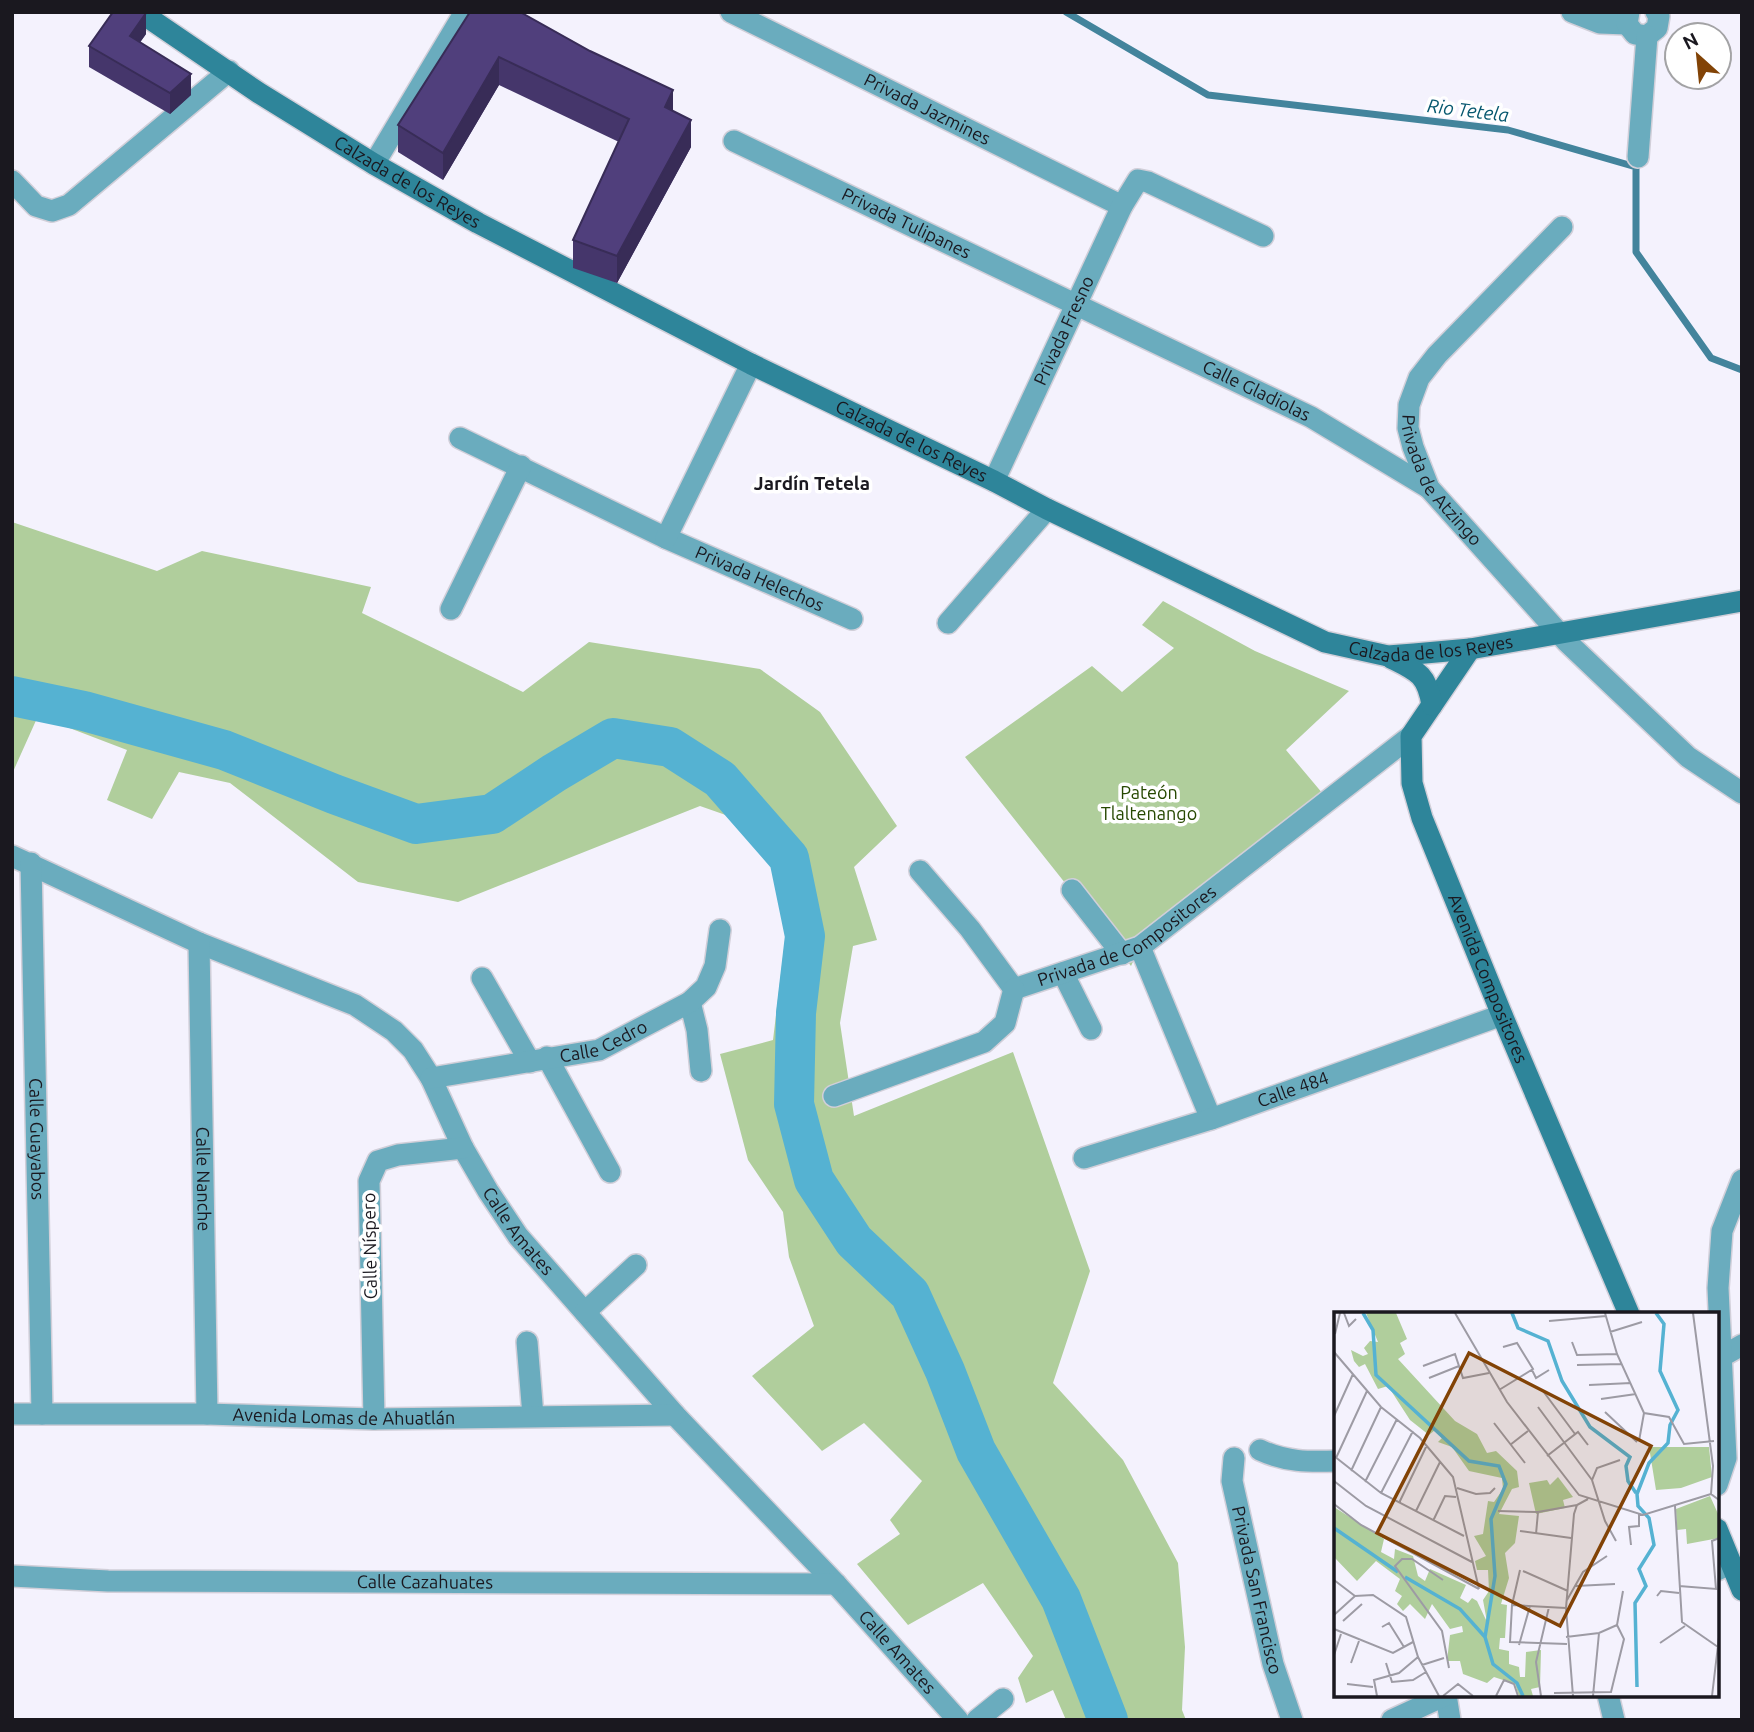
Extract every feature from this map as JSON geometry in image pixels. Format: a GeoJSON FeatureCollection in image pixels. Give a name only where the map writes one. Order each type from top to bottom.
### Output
{"type":"FeatureCollection","features":[{"type":"Feature","properties":{"kind":"street","name":"Calzada de los Reyes"},"geometry":{"type":"LineString","coordinates":[[140,12],[259,93],[374,164],[478,223],[751,363],[1325,642],[1388,656],[1470,649],[1562,637],[1742,601]]}},
{"type":"Feature","properties":{"kind":"street"},"geometry":{"type":"LineString","coordinates":[[374,164],[465,12]]}},
{"type":"Feature","properties":{"kind":"street","name":"Privada Jazmines"},"geometry":{"type":"LineString","coordinates":[[731,12],[1122,206]]}},
{"type":"Feature","properties":{"kind":"street"},"geometry":{"type":"LineString","coordinates":[[1572,12],[1601,23],[1628,18],[1634,34],[1647,36]]}},
{"type":"Feature","properties":{"kind":"street"},"geometry":{"type":"LineString","coordinates":[[1637,157],[1647,36],[1657,28],[1664,14]]}},
{"type":"Feature","properties":{"kind":"street"},"geometry":{"type":"LineString","coordinates":[[12,181],[36,206],[52,211],[69,205],[229,71]]}},
{"type":"Feature","properties":{"kind":"street","name":"Privada Tulipanes"},"geometry":{"type":"LineString","coordinates":[[734,141],[1077,307]]}},
{"type":"Feature","properties":{"kind":"street","name":"Privada Fresno"},"geometry":{"type":"LineString","coordinates":[[994,481],[1130,189],[1138,180],[1263,236]]}},
{"type":"Feature","properties":{"kind":"street","name":"Privada de Atzingo"},"geometry":{"type":"LineString","coordinates":[[1562,228],[1437,355],[1419,378],[1409,405],[1408,428],[1413,447],[1429,488],[1562,637],[1688,757],[1742,793]]}},
{"type":"Feature","properties":{"kind":"street","name":"Calle Gladiolas"},"geometry":{"type":"LineString","coordinates":[[1077,307],[1311,417],[1429,488]]}},
{"type":"Feature","properties":{"kind":"street"},"geometry":{"type":"LineString","coordinates":[[666,538],[751,363]]}},
{"type":"Feature","properties":{"kind":"street","name":"Privada Helechos"},"geometry":{"type":"LineString","coordinates":[[460,438],[666,538],[852,619]]}},
{"type":"Feature","properties":{"kind":"street"},"geometry":{"type":"LineString","coordinates":[[452,608],[521,466]]}},
{"type":"Feature","properties":{"kind":"street"},"geometry":{"type":"LineString","coordinates":[[948,623],[1047,509]]}},
{"type":"Feature","properties":{"kind":"street"},"geometry":{"type":"LineString","coordinates":[[1411,736],[1470,649]]}},
{"type":"Feature","properties":{"kind":"street"},"geometry":{"type":"LineString","coordinates":[[1388,656],[1417,670],[1429,688],[1432,705]]}},
{"type":"Feature","properties":{"kind":"street","name":"Privada de Compositores"},"geometry":{"type":"LineString","coordinates":[[834,1096],[984,1042],[1006,1023],[1014,989],[1131,950],[1411,736]]}},
{"type":"Feature","properties":{"kind":"street","name":"Avenida Compositores"},"geometry":{"type":"LineString","coordinates":[[1411,736],[1412,783],[1422,818],[1628,1312]]}},
{"type":"Feature","properties":{"kind":"street","name":"Calle Amates"},"geometry":{"type":"LineString","coordinates":[[21,860],[199,943],[355,1006],[394,1031],[413,1050],[431,1078],[463,1148],[518,1236],[675,1415],[836,1584],[958,1720]]}},
{"type":"Feature","properties":{"kind":"street","name":"Calle Guayabos"},"geometry":{"type":"LineString","coordinates":[[21,860],[42,1415]]}},
{"type":"Feature","properties":{"kind":"street"},"geometry":{"type":"LineString","coordinates":[[920,871],[970,929],[1014,989]]}},
{"type":"Feature","properties":{"kind":"street"},"geometry":{"type":"LineString","coordinates":[[1072,890],[1131,950],[1211,1119]]}},
{"type":"Feature","properties":{"kind":"street","name":"Calle Cedro"},"geometry":{"type":"LineString","coordinates":[[431,1078],[599,1050],[690,1002],[706,988],[715,966],[720,930]]}},
{"type":"Feature","properties":{"kind":"street","name":"Calle Nanche"},"geometry":{"type":"LineString","coordinates":[[199,943],[207,1414]]}},
{"type":"Feature","properties":{"kind":"street"},"geometry":{"type":"LineString","coordinates":[[1063,973],[1091,1030]]}},
{"type":"Feature","properties":{"kind":"street"},"geometry":{"type":"LineString","coordinates":[[482,978],[539,1060],[610,1171]]}},
{"type":"Feature","properties":{"kind":"street"},"geometry":{"type":"LineString","coordinates":[[690,1002],[697,1030],[701,1071]]}},
{"type":"Feature","properties":{"kind":"street","name":"Calle 484"},"geometry":{"type":"LineString","coordinates":[[1084,1158],[1211,1119],[1502,1015]]}},
{"type":"Feature","properties":{"kind":"street","name":"Calle Níspero"},"geometry":{"type":"LineString","coordinates":[[374,1419],[369,1181],[377,1161],[398,1155],[463,1148]]}},
{"type":"Feature","properties":{"kind":"street"},"geometry":{"type":"LineString","coordinates":[[1719,1479],[1726,1458],[1718,1288],[1722,1231],[1742,1180]]}},
{"type":"Feature","properties":{"kind":"street"},"geometry":{"type":"LineString","coordinates":[[585,1312],[636,1265]]}},
{"type":"Feature","properties":{"kind":"street"},"geometry":{"type":"LineString","coordinates":[[527,1342],[533,1416]]}},
{"type":"Feature","properties":{"kind":"street"},"geometry":{"type":"LineString","coordinates":[[1721,1357],[1742,1345]]}},
{"type":"Feature","properties":{"kind":"street","name":"Avenida Lomas de Ahuatlán"},"geometry":{"type":"LineString","coordinates":[[12,1414],[207,1414],[374,1419],[675,1415]]}},
{"type":"Feature","properties":{"kind":"street"},"geometry":{"type":"LineString","coordinates":[[1260,1450],[1279,1459],[1334,1461]]}},
{"type":"Feature","properties":{"kind":"street","name":"Privada San Francisco"},"geometry":{"type":"LineString","coordinates":[[1234,1458],[1232,1481],[1273,1664],[1292,1720]]}},
{"type":"Feature","properties":{"kind":"street"},"geometry":{"type":"LineString","coordinates":[[1719,1540],[1724,1567],[1742,1590]]}},
{"type":"Feature","properties":{"kind":"street","name":"Calle Cazahuates"},"geometry":{"type":"LineString","coordinates":[[12,1576],[108,1581],[836,1584]]}},
{"type":"Feature","properties":{"kind":"street"},"geometry":{"type":"LineString","coordinates":[[1392,1720],[1442,1697]]}},
{"type":"Feature","properties":{"kind":"street"},"geometry":{"type":"LineString","coordinates":[[1446,1697],[1450,1720]]}},
{"type":"Feature","properties":{"kind":"street"},"geometry":{"type":"LineString","coordinates":[[1608,1697],[1614,1720]]}},
{"type":"Feature","properties":{"kind":"street"},"geometry":{"type":"LineString","coordinates":[[977,1720],[1003,1699]]}},
{"type":"Feature","properties":{"kind":"green space"},"geometry":{"type":"Polygon","coordinates":[[[12,522],[157,571],[202,551],[371,587],[362,613],[523,692],[589,642],[760,669],[820,712],[897,826],[854,867],[877,940],[853,946],[840,1023],[854,1116],[1013,1052],[1090,1271],[1053,1383],[1123,1460],[1178,1563],[1185,1647],[1182,1710],[1186,1720],[1066,1720],[1053,1690],[1026,1703],[1018,1678],[1033,1656],[983,1583],[908,1625],[857,1564],[900,1534],[890,1520],[922,1481],[864,1423],[822,1451],[752,1376],[814,1326],[789,1257],[783,1212],[748,1160],[720,1054],[773,1040],[789,907],[776,869],[737,819],[700,806],[458,902],[358,882],[230,783],[179,772],[152,819],[107,800],[127,750],[38,716],[12,774],[12,522]]]}},
{"type":"Feature","properties":{"kind":"green space","name":"Pateón Tlaltenango"},"geometry":{"type":"Polygon","coordinates":[[[1163,601],[1255,651],[1349,691],[1286,750],[1334,807],[1270,861],[1140,947],[1131,966],[965,757],[1092,666],[1122,692],[1174,648],[1142,625],[1163,601]]]}},
{"type":"Feature","properties":{"kind":"building"},"geometry":{"type":"Polygon","coordinates":[[[113,12],[146,13],[130,36],[191,74],[170,93],[89,46],[113,12]]]}},
{"type":"Feature","properties":{"kind":"building"},"geometry":{"type":"Polygon","coordinates":[[[470,12],[520,12],[590,51],[673,90],[665,107],[691,120],[617,256],[573,240],[629,119],[499,57],[443,153],[398,125],[470,12]]]}},
{"type":"Feature","properties":{"kind":"waterway","name":"Rio Tetela"},"geometry":{"type":"LineString","coordinates":[[1066,12],[1208,95],[1508,130],[1636,167],[1636,252],[1711,358],[1742,370]]}},
{"type":"Feature","properties":{"kind":"waterway"},"geometry":{"type":"LineString","coordinates":[[12,696],[84,711],[224,750],[416,824],[492,814],[613,738],[670,747],[720,779],[789,858],[805,936],[796,1013],[794,1104],[814,1180],[854,1241],[910,1294],[945,1371],[976,1451],[1061,1599],[1108,1720]]}},
{"type":"Feature","properties":{"kind":"district","name":"Jardín Tetela"},"geometry":{"type":"Point","coordinates":[812,483]}}]}
